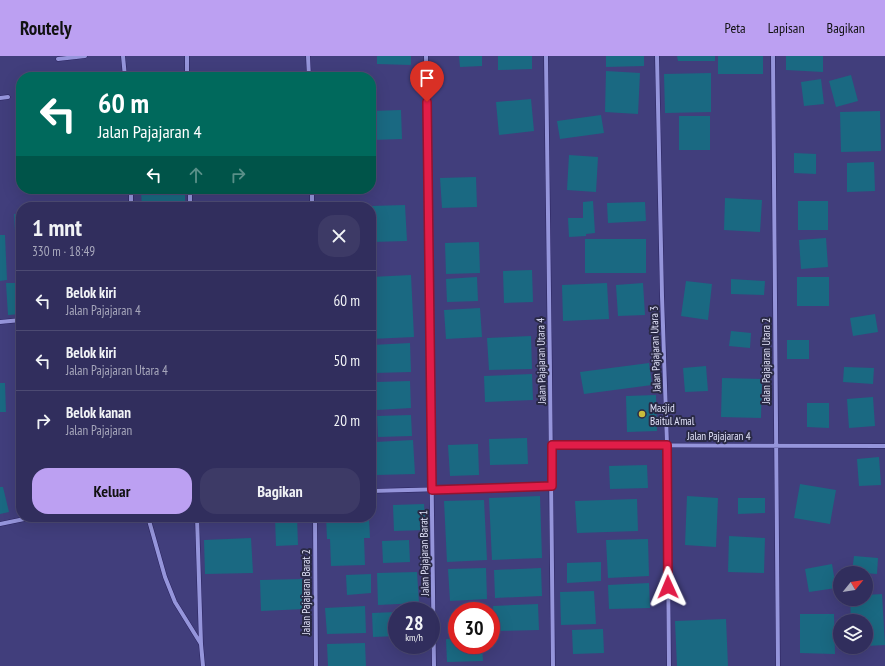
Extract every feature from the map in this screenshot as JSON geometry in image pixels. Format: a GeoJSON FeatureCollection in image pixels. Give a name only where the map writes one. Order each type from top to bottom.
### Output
{"type":"FeatureCollection","features":[{"type":"Feature","properties":{"kind":"street"},"geometry":{"type":"LineString","coordinates":[[58,58],[85,56]]}},
{"type":"Feature","properties":{"kind":"street"},"geometry":{"type":"LineString","coordinates":[[123,56],[125,72]]}},
{"type":"Feature","properties":{"kind":"street"},"geometry":{"type":"LineString","coordinates":[[187,56],[187,72]]}},
{"type":"Feature","properties":{"kind":"street"},"geometry":{"type":"LineString","coordinates":[[308,56],[309,72]]}},
{"type":"Feature","properties":{"kind":"street","name":"Jalan Pajajaran Barat 1"},"geometry":{"type":"LineString","coordinates":[[426,56],[434,666]]}},
{"type":"Feature","properties":{"kind":"street","name":"Jalan Pajajaran Utara 4"},"geometry":{"type":"LineString","coordinates":[[546,56],[552,445],[553,666]]}},
{"type":"Feature","properties":{"kind":"street","name":"Jalan Pajajaran Utara 3"},"geometry":{"type":"LineString","coordinates":[[657,56],[667,445],[669,666]]}},
{"type":"Feature","properties":{"kind":"street","name":"Jalan Pajajaran Utara 2"},"geometry":{"type":"LineString","coordinates":[[773,56],[778,666]]}},
{"type":"Feature","properties":{"kind":"street"},"geometry":{"type":"LineString","coordinates":[[0,98],[8,96]]}},
{"type":"Feature","properties":{"kind":"street"},"geometry":{"type":"LineString","coordinates":[[0,322],[16,320]]}},
{"type":"Feature","properties":{"kind":"street","name":"Jalan Pajajaran 4"},"geometry":{"type":"LineString","coordinates":[[552,445],[885,446]]}},
{"type":"Feature","properties":{"kind":"street"},"geometry":{"type":"LineString","coordinates":[[376,491],[552,486]]}},
{"type":"Feature","properties":{"kind":"street"},"geometry":{"type":"LineString","coordinates":[[0,524],[16,521]]}},
{"type":"Feature","properties":{"kind":"street"},"geometry":{"type":"LineString","coordinates":[[149,522],[165,577],[175,602],[201,644]]}},
{"type":"Feature","properties":{"kind":"street"},"geometry":{"type":"LineString","coordinates":[[197,522],[203,666]]}},
{"type":"Feature","properties":{"kind":"street","name":"Jalan Pajajaran Barat 2"},"geometry":{"type":"LineString","coordinates":[[315,522],[316,666]]}},
{"type":"Feature","properties":{"kind":"building"},"geometry":{"type":"Polygon","coordinates":[[[377,56],[411,56],[411,65],[377,64],[377,56]]]}},
{"type":"Feature","properties":{"kind":"building"},"geometry":{"type":"Polygon","coordinates":[[[459,56],[482,56],[482,66],[460,67],[459,56]]]}},
{"type":"Feature","properties":{"kind":"building"},"geometry":{"type":"Polygon","coordinates":[[[498,56],[532,56],[532,69],[498,70],[498,56]]]}},
{"type":"Feature","properties":{"kind":"building"},"geometry":{"type":"Polygon","coordinates":[[[606,56],[644,56],[644,66],[606,67],[606,56]]]}},
{"type":"Feature","properties":{"kind":"building"},"geometry":{"type":"Polygon","coordinates":[[[677,56],[715,56],[715,61],[678,61],[677,56]]]}},
{"type":"Feature","properties":{"kind":"building"},"geometry":{"type":"Polygon","coordinates":[[[718,56],[763,56],[763,74],[718,74],[718,56]]]}},
{"type":"Feature","properties":{"kind":"building"},"geometry":{"type":"Polygon","coordinates":[[[786,56],[823,56],[823,72],[786,70],[786,56]]]}},
{"type":"Feature","properties":{"kind":"building"},"geometry":{"type":"Polygon","coordinates":[[[606,71],[640,73],[638,114],[605,112],[606,71]]]}},
{"type":"Feature","properties":{"kind":"building"},"geometry":{"type":"Polygon","coordinates":[[[711,73],[711,112],[665,113],[664,74],[711,73]]]}},
{"type":"Feature","properties":{"kind":"building"},"geometry":{"type":"Polygon","coordinates":[[[851,75],[858,101],[836,107],[829,81],[851,75]]]}},
{"type":"Feature","properties":{"kind":"building"},"geometry":{"type":"Polygon","coordinates":[[[821,79],[824,104],[804,106],[801,82],[821,79]]]}},
{"type":"Feature","properties":{"kind":"building"},"geometry":{"type":"Polygon","coordinates":[[[531,99],[534,131],[499,135],[496,102],[531,99]]]}},
{"type":"Feature","properties":{"kind":"building"},"geometry":{"type":"Polygon","coordinates":[[[401,110],[402,139],[376,140],[376,111],[401,110]]]}},
{"type":"Feature","properties":{"kind":"building"},"geometry":{"type":"Polygon","coordinates":[[[880,111],[881,151],[841,152],[840,112],[880,111]]]}},
{"type":"Feature","properties":{"kind":"building"},"geometry":{"type":"Polygon","coordinates":[[[601,115],[604,133],[560,139],[557,121],[601,115]]]}},
{"type":"Feature","properties":{"kind":"building"},"geometry":{"type":"Polygon","coordinates":[[[679,116],[710,116],[710,150],[679,150],[679,116]]]}},
{"type":"Feature","properties":{"kind":"building"},"geometry":{"type":"Polygon","coordinates":[[[794,153],[816,154],[816,174],[794,173],[794,153]]]}},
{"type":"Feature","properties":{"kind":"building"},"geometry":{"type":"Polygon","coordinates":[[[569,155],[598,157],[596,192],[567,190],[569,155]]]}},
{"type":"Feature","properties":{"kind":"building"},"geometry":{"type":"Polygon","coordinates":[[[874,162],[875,191],[847,192],[847,163],[874,162]]]}},
{"type":"Feature","properties":{"kind":"building"},"geometry":{"type":"Polygon","coordinates":[[[476,177],[477,207],[442,208],[440,178],[476,177]]]}},
{"type":"Feature","properties":{"kind":"building"},"geometry":{"type":"Polygon","coordinates":[[[141,194],[185,194],[185,202],[142,202],[141,194]]]}},
{"type":"Feature","properties":{"kind":"building"},"geometry":{"type":"Polygon","coordinates":[[[725,198],[762,200],[760,232],[724,230],[725,198]]]}},
{"type":"Feature","properties":{"kind":"building"},"geometry":{"type":"Polygon","coordinates":[[[593,201],[595,233],[586,234],[586,236],[569,237],[568,218],[583,218],[583,202],[593,201]]]}},
{"type":"Feature","properties":{"kind":"building"},"geometry":{"type":"Polygon","coordinates":[[[798,201],[828,201],[828,230],[798,230],[798,201]]]}},
{"type":"Feature","properties":{"kind":"building"},"geometry":{"type":"Polygon","coordinates":[[[645,202],[646,221],[608,223],[607,203],[645,202]]]}},
{"type":"Feature","properties":{"kind":"building"},"geometry":{"type":"Polygon","coordinates":[[[405,205],[407,241],[376,242],[376,206],[405,205]]]}},
{"type":"Feature","properties":{"kind":"building"},"geometry":{"type":"Polygon","coordinates":[[[14,214],[16,214],[16,249],[14,214]]]}},
{"type":"Feature","properties":{"kind":"building"},"geometry":{"type":"Polygon","coordinates":[[[0,235],[5,235],[7,280],[0,281],[0,235]]]}},
{"type":"Feature","properties":{"kind":"building"},"geometry":{"type":"Polygon","coordinates":[[[826,238],[828,267],[801,269],[799,240],[826,238]]]}},
{"type":"Feature","properties":{"kind":"building"},"geometry":{"type":"Polygon","coordinates":[[[585,239],[646,239],[646,273],[585,273],[585,239]]]}},
{"type":"Feature","properties":{"kind":"building"},"geometry":{"type":"Polygon","coordinates":[[[479,242],[480,273],[446,274],[445,243],[479,242]]]}},
{"type":"Feature","properties":{"kind":"building"},"geometry":{"type":"Polygon","coordinates":[[[532,270],[533,302],[504,303],[503,271],[532,270]]]}},
{"type":"Feature","properties":{"kind":"building"},"geometry":{"type":"Polygon","coordinates":[[[411,275],[414,337],[376,339],[376,277],[411,275]]]}},
{"type":"Feature","properties":{"kind":"building"},"geometry":{"type":"Polygon","coordinates":[[[477,277],[478,301],[447,302],[446,279],[477,277]]]}},
{"type":"Feature","properties":{"kind":"building"},"geometry":{"type":"Polygon","coordinates":[[[797,277],[829,277],[829,306],[797,306],[797,277]]]}},
{"type":"Feature","properties":{"kind":"building"},"geometry":{"type":"Polygon","coordinates":[[[731,279],[765,281],[764,295],[731,294],[731,279]]]}},
{"type":"Feature","properties":{"kind":"building"},"geometry":{"type":"Polygon","coordinates":[[[686,281],[712,284],[708,320],[681,316],[686,281]]]}},
{"type":"Feature","properties":{"kind":"building"},"geometry":{"type":"Polygon","coordinates":[[[6,283],[16,283],[16,314],[8,315],[6,283]]]}},
{"type":"Feature","properties":{"kind":"building"},"geometry":{"type":"Polygon","coordinates":[[[607,283],[609,319],[563,321],[562,285],[607,283]]]}},
{"type":"Feature","properties":{"kind":"building"},"geometry":{"type":"Polygon","coordinates":[[[643,283],[645,315],[618,316],[616,285],[643,283]]]}},
{"type":"Feature","properties":{"kind":"building"},"geometry":{"type":"Polygon","coordinates":[[[480,308],[482,337],[446,339],[444,310],[480,308]]]}},
{"type":"Feature","properties":{"kind":"building"},"geometry":{"type":"Polygon","coordinates":[[[875,314],[878,332],[853,336],[850,318],[875,314]]]}},
{"type":"Feature","properties":{"kind":"building"},"geometry":{"type":"Polygon","coordinates":[[[731,331],[751,333],[750,348],[729,346],[731,331]]]}},
{"type":"Feature","properties":{"kind":"building"},"geometry":{"type":"Polygon","coordinates":[[[531,336],[532,369],[489,370],[487,338],[531,336]]]}},
{"type":"Feature","properties":{"kind":"building"},"geometry":{"type":"Polygon","coordinates":[[[787,340],[809,340],[809,359],[787,359],[787,340]]]}},
{"type":"Feature","properties":{"kind":"building"},"geometry":{"type":"Polygon","coordinates":[[[410,343],[411,372],[376,373],[376,345],[410,343]]]}},
{"type":"Feature","properties":{"kind":"building"},"geometry":{"type":"Polygon","coordinates":[[[649,363],[652,385],[584,394],[580,372],[649,363]]]}},
{"type":"Feature","properties":{"kind":"building"},"geometry":{"type":"Polygon","coordinates":[[[706,366],[708,391],[685,392],[683,368],[706,366]]]}},
{"type":"Feature","properties":{"kind":"building"},"geometry":{"type":"Polygon","coordinates":[[[844,367],[874,368],[873,384],[843,382],[844,367]]]}},
{"type":"Feature","properties":{"kind":"building"},"geometry":{"type":"Polygon","coordinates":[[[532,374],[533,400],[485,402],[484,376],[532,374]]]}},
{"type":"Feature","properties":{"kind":"building"},"geometry":{"type":"Polygon","coordinates":[[[722,378],[762,379],[761,418],[721,417],[722,378]]]}},
{"type":"Feature","properties":{"kind":"building"},"geometry":{"type":"Polygon","coordinates":[[[410,381],[411,408],[377,410],[376,382],[410,381]]]}},
{"type":"Feature","properties":{"kind":"building"},"geometry":{"type":"Polygon","coordinates":[[[0,383],[5,383],[6,412],[0,412],[0,383]]]}},
{"type":"Feature","properties":{"kind":"building","name":"Masjid Baitul A'mal"},"geometry":{"type":"Polygon","coordinates":[[[656,395],[657,431],[627,432],[626,396],[656,395]]]}},
{"type":"Feature","properties":{"kind":"building"},"geometry":{"type":"Polygon","coordinates":[[[873,397],[875,426],[849,428],[847,399],[873,397]]]}},
{"type":"Feature","properties":{"kind":"building"},"geometry":{"type":"Polygon","coordinates":[[[807,403],[829,403],[829,428],[807,427],[807,403]]]}},
{"type":"Feature","properties":{"kind":"building"},"geometry":{"type":"Polygon","coordinates":[[[411,415],[412,436],[378,437],[377,416],[411,415]]]}},
{"type":"Feature","properties":{"kind":"building"},"geometry":{"type":"Polygon","coordinates":[[[527,438],[528,464],[490,465],[489,439],[527,438]]]}},
{"type":"Feature","properties":{"kind":"building"},"geometry":{"type":"Polygon","coordinates":[[[413,440],[415,474],[376,475],[376,442],[413,440]]]}},
{"type":"Feature","properties":{"kind":"building"},"geometry":{"type":"Polygon","coordinates":[[[478,444],[479,475],[450,476],[448,445],[478,444]]]}},
{"type":"Feature","properties":{"kind":"building"},"geometry":{"type":"Polygon","coordinates":[[[879,457],[881,485],[859,486],[857,459],[879,457]]]}},
{"type":"Feature","properties":{"kind":"building"},"geometry":{"type":"Polygon","coordinates":[[[647,465],[648,488],[610,489],[609,466],[647,465]]]}},
{"type":"Feature","properties":{"kind":"building"},"geometry":{"type":"Polygon","coordinates":[[[800,484],[836,490],[830,524],[794,518],[800,484]]]}},
{"type":"Feature","properties":{"kind":"building"},"geometry":{"type":"Polygon","coordinates":[[[0,487],[3,487],[9,512],[0,514],[0,487]]]}},
{"type":"Feature","properties":{"kind":"building"},"geometry":{"type":"Polygon","coordinates":[[[540,496],[542,558],[492,560],[489,498],[540,496]]]}},
{"type":"Feature","properties":{"kind":"building"},"geometry":{"type":"Polygon","coordinates":[[[687,496],[718,498],[716,547],[685,545],[687,496]]]}},
{"type":"Feature","properties":{"kind":"building"},"geometry":{"type":"Polygon","coordinates":[[[738,498],[765,498],[765,513],[738,514],[738,498]]]}},
{"type":"Feature","properties":{"kind":"building"},"geometry":{"type":"Polygon","coordinates":[[[637,499],[638,531],[577,533],[575,501],[637,499]]]}},
{"type":"Feature","properties":{"kind":"building"},"geometry":{"type":"Polygon","coordinates":[[[484,500],[487,560],[447,562],[444,501],[484,500]]]}},
{"type":"Feature","properties":{"kind":"building"},"geometry":{"type":"Polygon","coordinates":[[[424,504],[426,530],[394,531],[393,505],[424,504]]]}},
{"type":"Feature","properties":{"kind":"building"},"geometry":{"type":"Polygon","coordinates":[[[275,522],[297,522],[298,545],[276,546],[275,522]]]}},
{"type":"Feature","properties":{"kind":"building"},"geometry":{"type":"Polygon","coordinates":[[[326,522],[369,522],[370,538],[364,538],[365,565],[331,566],[330,539],[327,539],[326,522]]]}},
{"type":"Feature","properties":{"kind":"building"},"geometry":{"type":"Polygon","coordinates":[[[729,536],[765,538],[764,573],[728,572],[729,536]]]}},
{"type":"Feature","properties":{"kind":"building"},"geometry":{"type":"Polygon","coordinates":[[[251,538],[253,573],[205,574],[204,540],[251,538]]]}},
{"type":"Feature","properties":{"kind":"building"},"geometry":{"type":"Polygon","coordinates":[[[648,539],[649,576],[608,578],[606,540],[648,539]]]}},
{"type":"Feature","properties":{"kind":"building"},"geometry":{"type":"Polygon","coordinates":[[[409,540],[410,562],[383,563],[382,541],[409,540]]]}},
{"type":"Feature","properties":{"kind":"building"},"geometry":{"type":"Polygon","coordinates":[[[854,556],[878,558],[877,574],[873,574],[873,566],[853,566],[854,556]]]}},
{"type":"Feature","properties":{"kind":"building"},"geometry":{"type":"Polygon","coordinates":[[[601,562],[601,581],[567,583],[567,563],[601,562]]]}},
{"type":"Feature","properties":{"kind":"building"},"geometry":{"type":"Polygon","coordinates":[[[832,564],[833,588],[809,592],[805,569],[832,564]]]}},
{"type":"Feature","properties":{"kind":"building"},"geometry":{"type":"Polygon","coordinates":[[[486,568],[487,599],[450,601],[448,569],[486,568]]]}},
{"type":"Feature","properties":{"kind":"building"},"geometry":{"type":"Polygon","coordinates":[[[541,568],[542,596],[495,598],[494,570],[541,568]]]}},
{"type":"Feature","properties":{"kind":"building"},"geometry":{"type":"Polygon","coordinates":[[[417,572],[419,602],[388,602],[388,605],[378,605],[377,573],[417,572]]]}},
{"type":"Feature","properties":{"kind":"building"},"geometry":{"type":"Polygon","coordinates":[[[371,574],[371,593],[347,595],[346,575],[371,574]]]}},
{"type":"Feature","properties":{"kind":"building"},"geometry":{"type":"Polygon","coordinates":[[[303,579],[305,609],[261,611],[260,580],[303,579]]]}},
{"type":"Feature","properties":{"kind":"building"},"geometry":{"type":"Polygon","coordinates":[[[649,583],[650,608],[609,609],[608,585],[649,583]]]}},
{"type":"Feature","properties":{"kind":"building"},"geometry":{"type":"Polygon","coordinates":[[[594,591],[596,624],[561,625],[560,592],[594,591]]]}},
{"type":"Feature","properties":{"kind":"building"},"geometry":{"type":"Polygon","coordinates":[[[882,594],[885,645],[873,646],[873,614],[851,614],[850,606],[873,606],[873,595],[882,594]]]}},
{"type":"Feature","properties":{"kind":"building"},"geometry":{"type":"Polygon","coordinates":[[[538,604],[539,630],[500,631],[500,606],[538,604]]]}},
{"type":"Feature","properties":{"kind":"building"},"geometry":{"type":"Polygon","coordinates":[[[365,606],[366,633],[327,634],[325,608],[365,606]]]}},
{"type":"Feature","properties":{"kind":"building"},"geometry":{"type":"Polygon","coordinates":[[[388,612],[388,636],[373,637],[372,613],[388,612]]]}},
{"type":"Feature","properties":{"kind":"building"},"geometry":{"type":"Polygon","coordinates":[[[800,614],[833,614],[833,654],[800,653],[800,614]]]}},
{"type":"Feature","properties":{"kind":"building"},"geometry":{"type":"Polygon","coordinates":[[[726,619],[728,666],[677,666],[675,621],[726,619]]]}},
{"type":"Feature","properties":{"kind":"building"},"geometry":{"type":"Polygon","coordinates":[[[603,629],[604,653],[573,654],[572,630],[603,629]]]}},
{"type":"Feature","properties":{"kind":"building"},"geometry":{"type":"Polygon","coordinates":[[[446,639],[448,639],[448,654],[483,654],[483,661],[447,662],[446,639]]]}},
{"type":"Feature","properties":{"kind":"building"},"geometry":{"type":"Polygon","coordinates":[[[365,643],[366,666],[328,666],[327,644],[365,643]]]}},
{"type":"Feature","properties":{"kind":"place","name":"Masjid Baitul A'mal"},"geometry":{"type":"Point","coordinates":[642,414]}},
{"type":"Feature","properties":{"kind":"route"},"geometry":{"type":"LineString","coordinates":[[427,102],[432,490],[552,486],[552,445],[667,445],[668,587]]}}]}
